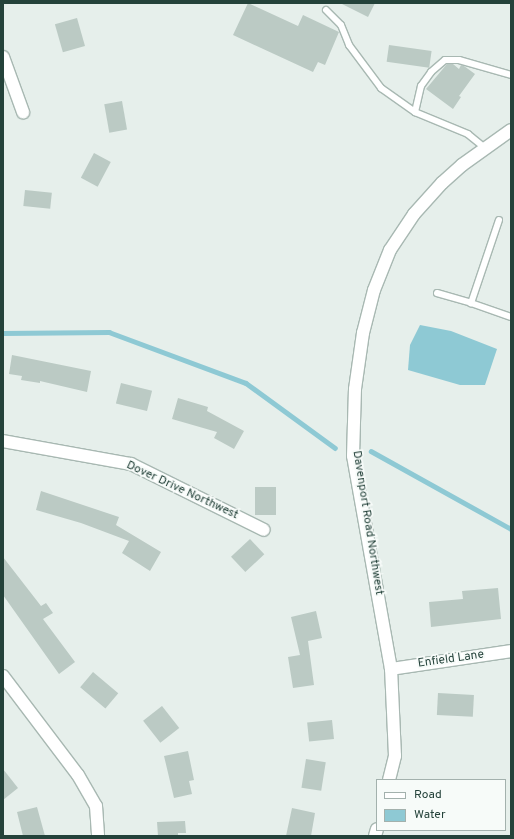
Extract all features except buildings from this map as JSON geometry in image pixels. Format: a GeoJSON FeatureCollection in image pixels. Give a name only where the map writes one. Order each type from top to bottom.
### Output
{"type":"FeatureCollection","features":[{"type":"Feature","properties":{"kind":"street"},"geometry":{"type":"LineString","coordinates":[[3,57],[23,112]]}},
{"type":"Feature","properties":{"kind":"street","name":"Davenport Road Northwest"},"geometry":{"type":"LineString","coordinates":[[389,779],[395,756],[391,669],[353,456],[355,389],[360,347],[374,290],[390,250],[414,214],[438,188],[485,148],[511,130]]}},
{"type":"Feature","properties":{"kind":"street","name":"Dover Drive Northwest"},"geometry":{"type":"LineString","coordinates":[[3,441],[131,464],[264,530]]}},
{"type":"Feature","properties":{"kind":"street","name":"Enfield Lane"},"geometry":{"type":"LineString","coordinates":[[391,669],[511,651]]}},
{"type":"Feature","properties":{"kind":"street"},"geometry":{"type":"LineString","coordinates":[[3,676],[78,775],[96,806],[98,836]]}},
{"type":"Feature","properties":{"kind":"lane"},"geometry":{"type":"LineString","coordinates":[[326,10],[341,25],[349,44],[381,88],[415,112],[468,134],[485,148]]}},
{"type":"Feature","properties":{"kind":"lane"},"geometry":{"type":"LineString","coordinates":[[415,112],[421,86],[431,72],[445,60],[459,60],[511,75]]}},
{"type":"Feature","properties":{"kind":"lane"},"geometry":{"type":"LineString","coordinates":[[471,303],[499,220]]}},
{"type":"Feature","properties":{"kind":"lane"},"geometry":{"type":"LineString","coordinates":[[437,293],[511,317]]}},
{"type":"Feature","properties":{"kind":"water"},"geometry":{"type":"Polygon","coordinates":[[[420,325],[451,331],[497,349],[485,385],[460,385],[408,370],[410,345],[420,325]]]}},
{"type":"Feature","properties":{"kind":"waterway"},"geometry":{"type":"LineString","coordinates":[[3,333],[109,332],[246,383],[335,448]]}},
{"type":"Feature","properties":{"kind":"waterway"},"geometry":{"type":"LineString","coordinates":[[371,451],[511,529]]}}]}
